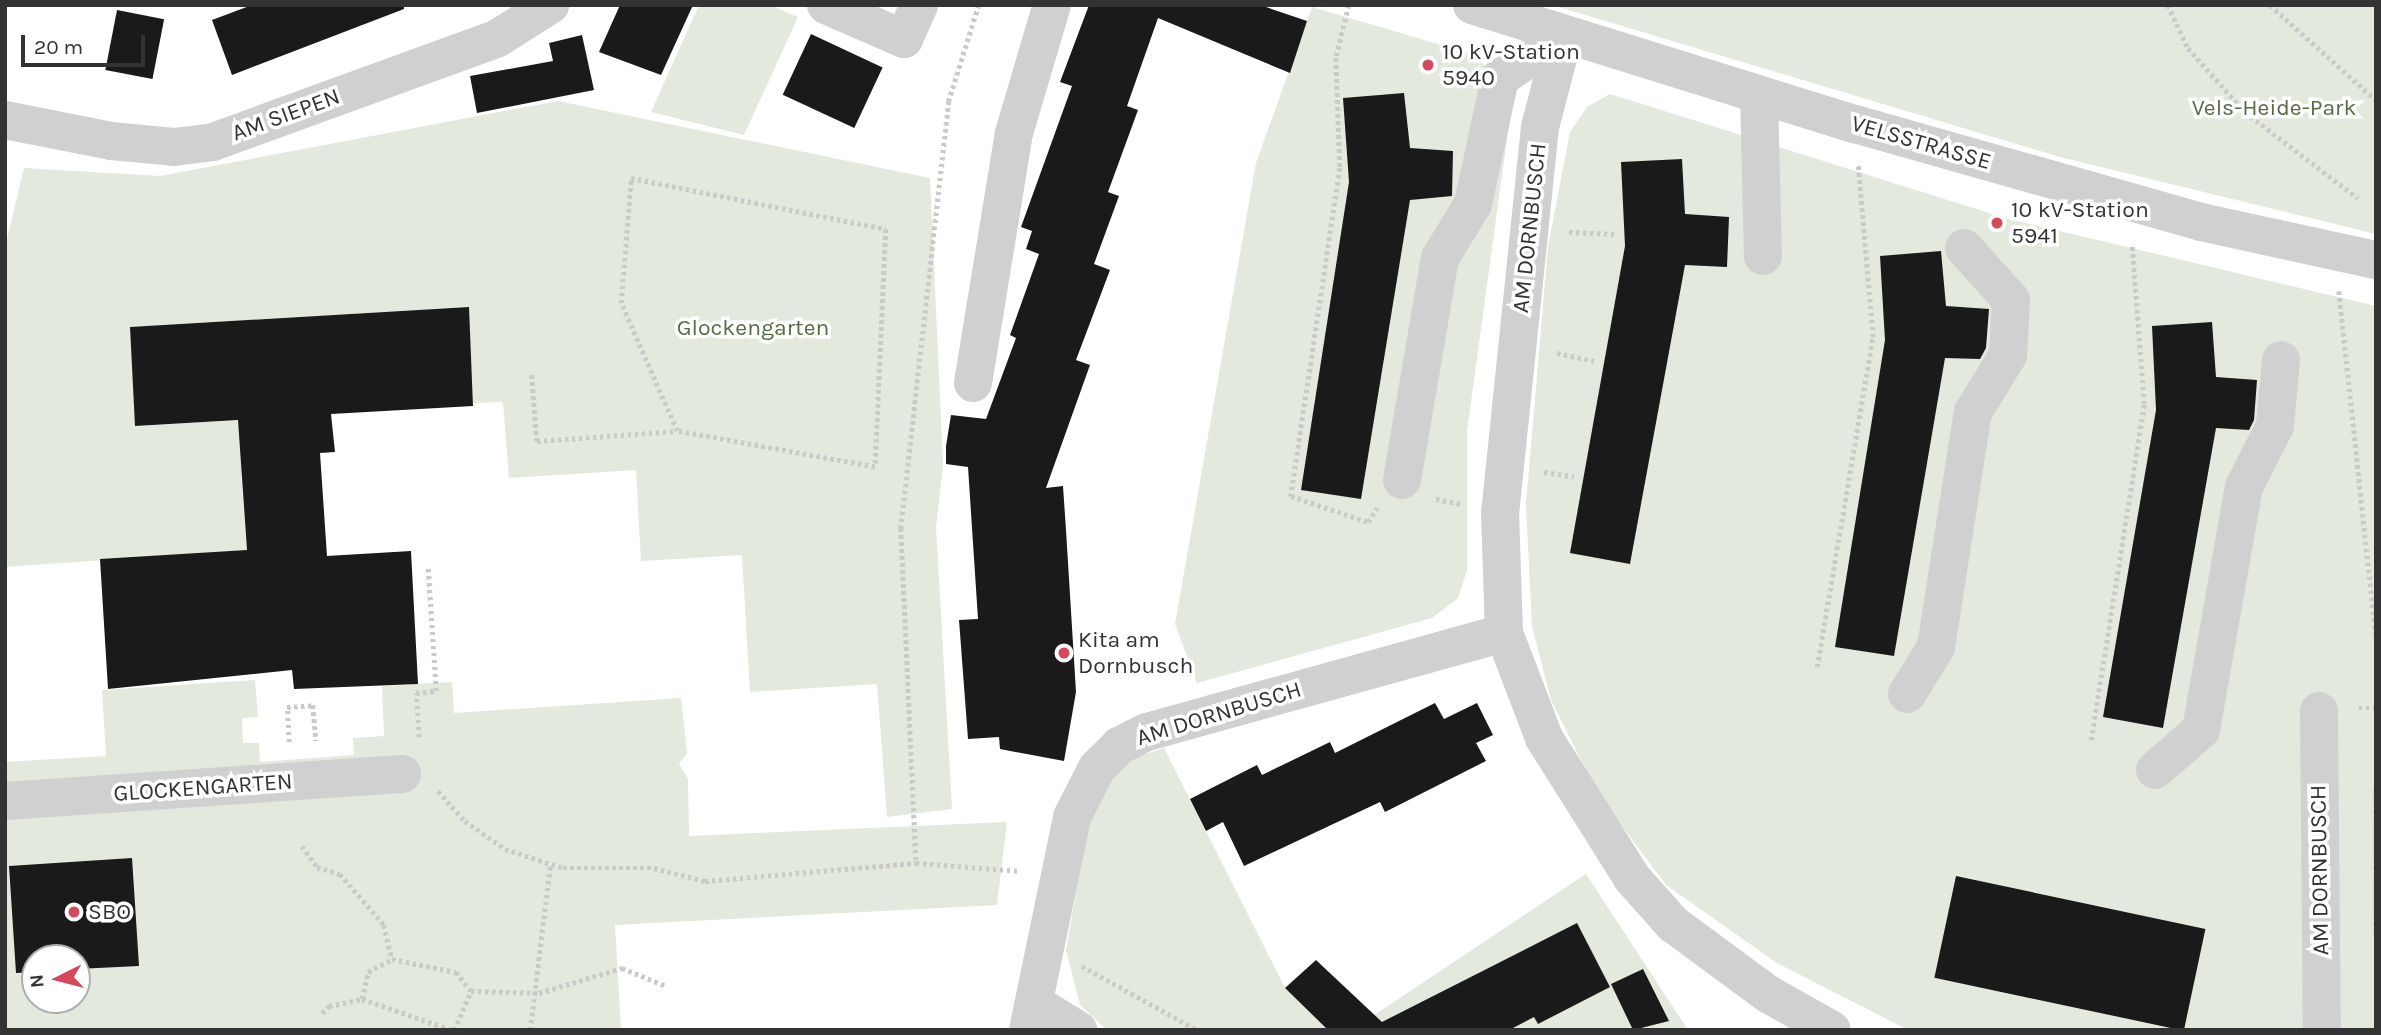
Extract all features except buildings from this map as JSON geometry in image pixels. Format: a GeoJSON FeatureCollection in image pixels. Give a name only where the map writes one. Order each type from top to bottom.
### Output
{"type":"FeatureCollection","features":[{"type":"Feature","properties":{"kind":"street","name":"AM SIEPEN"},"geometry":{"type":"LineString","coordinates":[[5,120],[111,141],[213,142],[498,38],[551,5]]}},
{"type":"Feature","properties":{"kind":"street"},"geometry":{"type":"LineString","coordinates":[[825,5],[904,39],[919,5]]}},
{"type":"Feature","properties":{"kind":"street"},"geometry":{"type":"LineString","coordinates":[[973,383],[1014,133],[1052,5]]}},
{"type":"Feature","properties":{"kind":"street","name":"VELSSTRASSE"},"geometry":{"type":"LineString","coordinates":[[1472,5],[1855,124],[2129,201],[2376,260]]}},
{"type":"Feature","properties":{"kind":"street"},"geometry":{"type":"LineString","coordinates":[[1392,490],[1440,258],[1473,204],[1500,78],[1564,35]]}},
{"type":"Feature","properties":{"kind":"street","name":"AM DORNBUSCH"},"geometry":{"type":"LineString","coordinates":[[1564,35],[1540,127],[1500,512],[1504,633],[1544,738],[1632,878],[1673,924],[1768,994],[1832,1030]]}},
{"type":"Feature","properties":{"kind":"street"},"geometry":{"type":"LineString","coordinates":[[1759,95],[1763,256]]}},
{"type":"Feature","properties":{"kind":"street"},"geometry":{"type":"LineString","coordinates":[[1908,694],[1936,647],[1973,412],[2008,355],[2011,300],[1964,248]]}},
{"type":"Feature","properties":{"kind":"street"},"geometry":{"type":"LineString","coordinates":[[2155,770],[2201,730],[2244,486],[2276,426],[2281,360]]}},
{"type":"Feature","properties":{"kind":"street","name":"AM DORNBUSCH"},"geometry":{"type":"LineString","coordinates":[[1078,1030],[1031,1016],[1060,874],[1082,792],[1119,746],[1147,732],[1504,633]]}},
{"type":"Feature","properties":{"kind":"street","name":"AM DORNBUSCH"},"geometry":{"type":"LineString","coordinates":[[2319,711],[2322,1030]]}},
{"type":"Feature","properties":{"kind":"street","name":"GLOCKENGARTEN"},"geometry":{"type":"LineString","coordinates":[[5,801],[414,773]]}},
{"type":"Feature","properties":{"kind":"path"},"geometry":{"type":"LineString","coordinates":[[916,863],[901,528],[949,101],[979,5]]}},
{"type":"Feature","properties":{"kind":"path"},"geometry":{"type":"LineString","coordinates":[[1349,5],[1336,58],[1340,168],[1290,496],[1368,522],[1392,490]]}},
{"type":"Feature","properties":{"kind":"path"},"geometry":{"type":"LineString","coordinates":[[2168,5],[2188,48],[2245,113],[2358,198]]}},
{"type":"Feature","properties":{"kind":"path"},"geometry":{"type":"LineString","coordinates":[[2270,5],[2376,100]]}},
{"type":"Feature","properties":{"kind":"path"},"geometry":{"type":"LineString","coordinates":[[1817,667],[1873,337],[1855,124]]}},
{"type":"Feature","properties":{"kind":"path"},"geometry":{"type":"LineString","coordinates":[[533,375],[537,441],[677,431],[875,467],[886,229],[631,178],[621,303],[677,431]]}},
{"type":"Feature","properties":{"kind":"path"},"geometry":{"type":"LineString","coordinates":[[2091,740],[2144,404],[2129,201]]}},
{"type":"Feature","properties":{"kind":"path"},"geometry":{"type":"LineString","coordinates":[[2334,252],[2375,580],[2376,635]]}},
{"type":"Feature","properties":{"kind":"path"},"geometry":{"type":"LineString","coordinates":[[428,566],[436,691],[416,693],[414,773],[464,821],[505,849],[550,866],[654,868],[705,881],[916,863],[1060,874]]}},
{"type":"Feature","properties":{"kind":"path"},"geometry":{"type":"LineString","coordinates":[[2376,792],[2376,933]]}},
{"type":"Feature","properties":{"kind":"path"},"geometry":{"type":"LineString","coordinates":[[302,846],[317,867],[340,874],[384,925],[392,959]]}},
{"type":"Feature","properties":{"kind":"path"},"geometry":{"type":"LineString","coordinates":[[530,1030],[539,993],[550,866]]}},
{"type":"Feature","properties":{"kind":"path"},"geometry":{"type":"LineString","coordinates":[[362,999],[368,972],[392,959],[456,972],[471,991]]}},
{"type":"Feature","properties":{"kind":"path"},"geometry":{"type":"LineString","coordinates":[[1043,961],[1081,965],[1197,1030]]}},
{"type":"Feature","properties":{"kind":"path"},"geometry":{"type":"LineString","coordinates":[[471,991],[539,993],[622,968],[666,986]]}},
{"type":"Feature","properties":{"kind":"path"},"geometry":{"type":"LineString","coordinates":[[322,1013],[329,1006],[362,999],[453,1030],[471,991]]}},
{"type":"Feature","properties":{"kind":"green space"},"geometry":{"type":"Polygon","coordinates":[[[699,5],[770,5],[798,17],[744,135],[651,112],[699,5]]]}},
{"type":"Feature","properties":{"kind":"green space","name":"Vels-Heide-Park"},"geometry":{"type":"Polygon","coordinates":[[[1552,5],[2376,5],[2376,234],[2060,157],[1552,5]]]}},
{"type":"Feature","properties":{"kind":"green space"},"geometry":{"type":"Polygon","coordinates":[[[1312,7],[1475,55],[1500,83],[1509,124],[1467,431],[1467,570],[1458,598],[1432,618],[1197,683],[1175,624],[1256,163],[1312,7]]]}},
{"type":"Feature","properties":{"kind":"green space"},"geometry":{"type":"Polygon","coordinates":[[[1610,94],[2005,218],[2376,306],[2376,1030],[1908,1030],[1777,963],[1666,885],[1598,794],[1551,700],[1532,626],[1526,504],[1548,247],[1570,132],[1587,107],[1610,94]]]}},
{"type":"Feature","properties":{"kind":"green space","name":"Glockengarten"},"geometry":{"type":"Polygon","coordinates":[[[558,101],[930,178],[943,465],[936,527],[952,809],[887,817],[877,684],[750,692],[742,555],[641,561],[636,470],[509,478],[503,402],[473,403],[468,307],[130,327],[136,426],[278,418],[241,474],[247,550],[5,567],[5,248],[24,168],[160,176],[558,101]]]}},
{"type":"Feature","properties":{"kind":"green space"},"geometry":{"type":"Polygon","coordinates":[[[255,680],[258,717],[242,718],[243,743],[259,743],[260,762],[354,755],[353,738],[384,736],[382,686],[452,682],[454,713],[681,698],[687,753],[679,764],[688,779],[689,836],[1007,822],[997,905],[615,925],[621,1030],[5,1030],[5,762],[106,756],[102,690],[255,680]]]}},
{"type":"Feature","properties":{"kind":"green space"},"geometry":{"type":"Polygon","coordinates":[[[1164,748],[1285,988],[1328,1030],[1107,1030],[1080,1005],[1066,950],[1089,819],[1106,784],[1130,759],[1164,748]]]}},
{"type":"Feature","properties":{"kind":"green space"},"geometry":{"type":"Polygon","coordinates":[[[1586,874],[1688,1030],[1352,1030],[1586,874]]]}},
{"type":"Feature","properties":{"kind":"place","name":"10 kV-Station 5940"},"geometry":{"type":"Point","coordinates":[1428,65]}},
{"type":"Feature","properties":{"kind":"place","name":"10 kV-Station 5941"},"geometry":{"type":"Point","coordinates":[1997,223]}},
{"type":"Feature","properties":{"kind":"place","name":"Kita am Dornbusch"},"geometry":{"type":"Point","coordinates":[1064,653]}},
{"type":"Feature","properties":{"kind":"place","name":"SBO"},"geometry":{"type":"Point","coordinates":[74,912]}}]}
